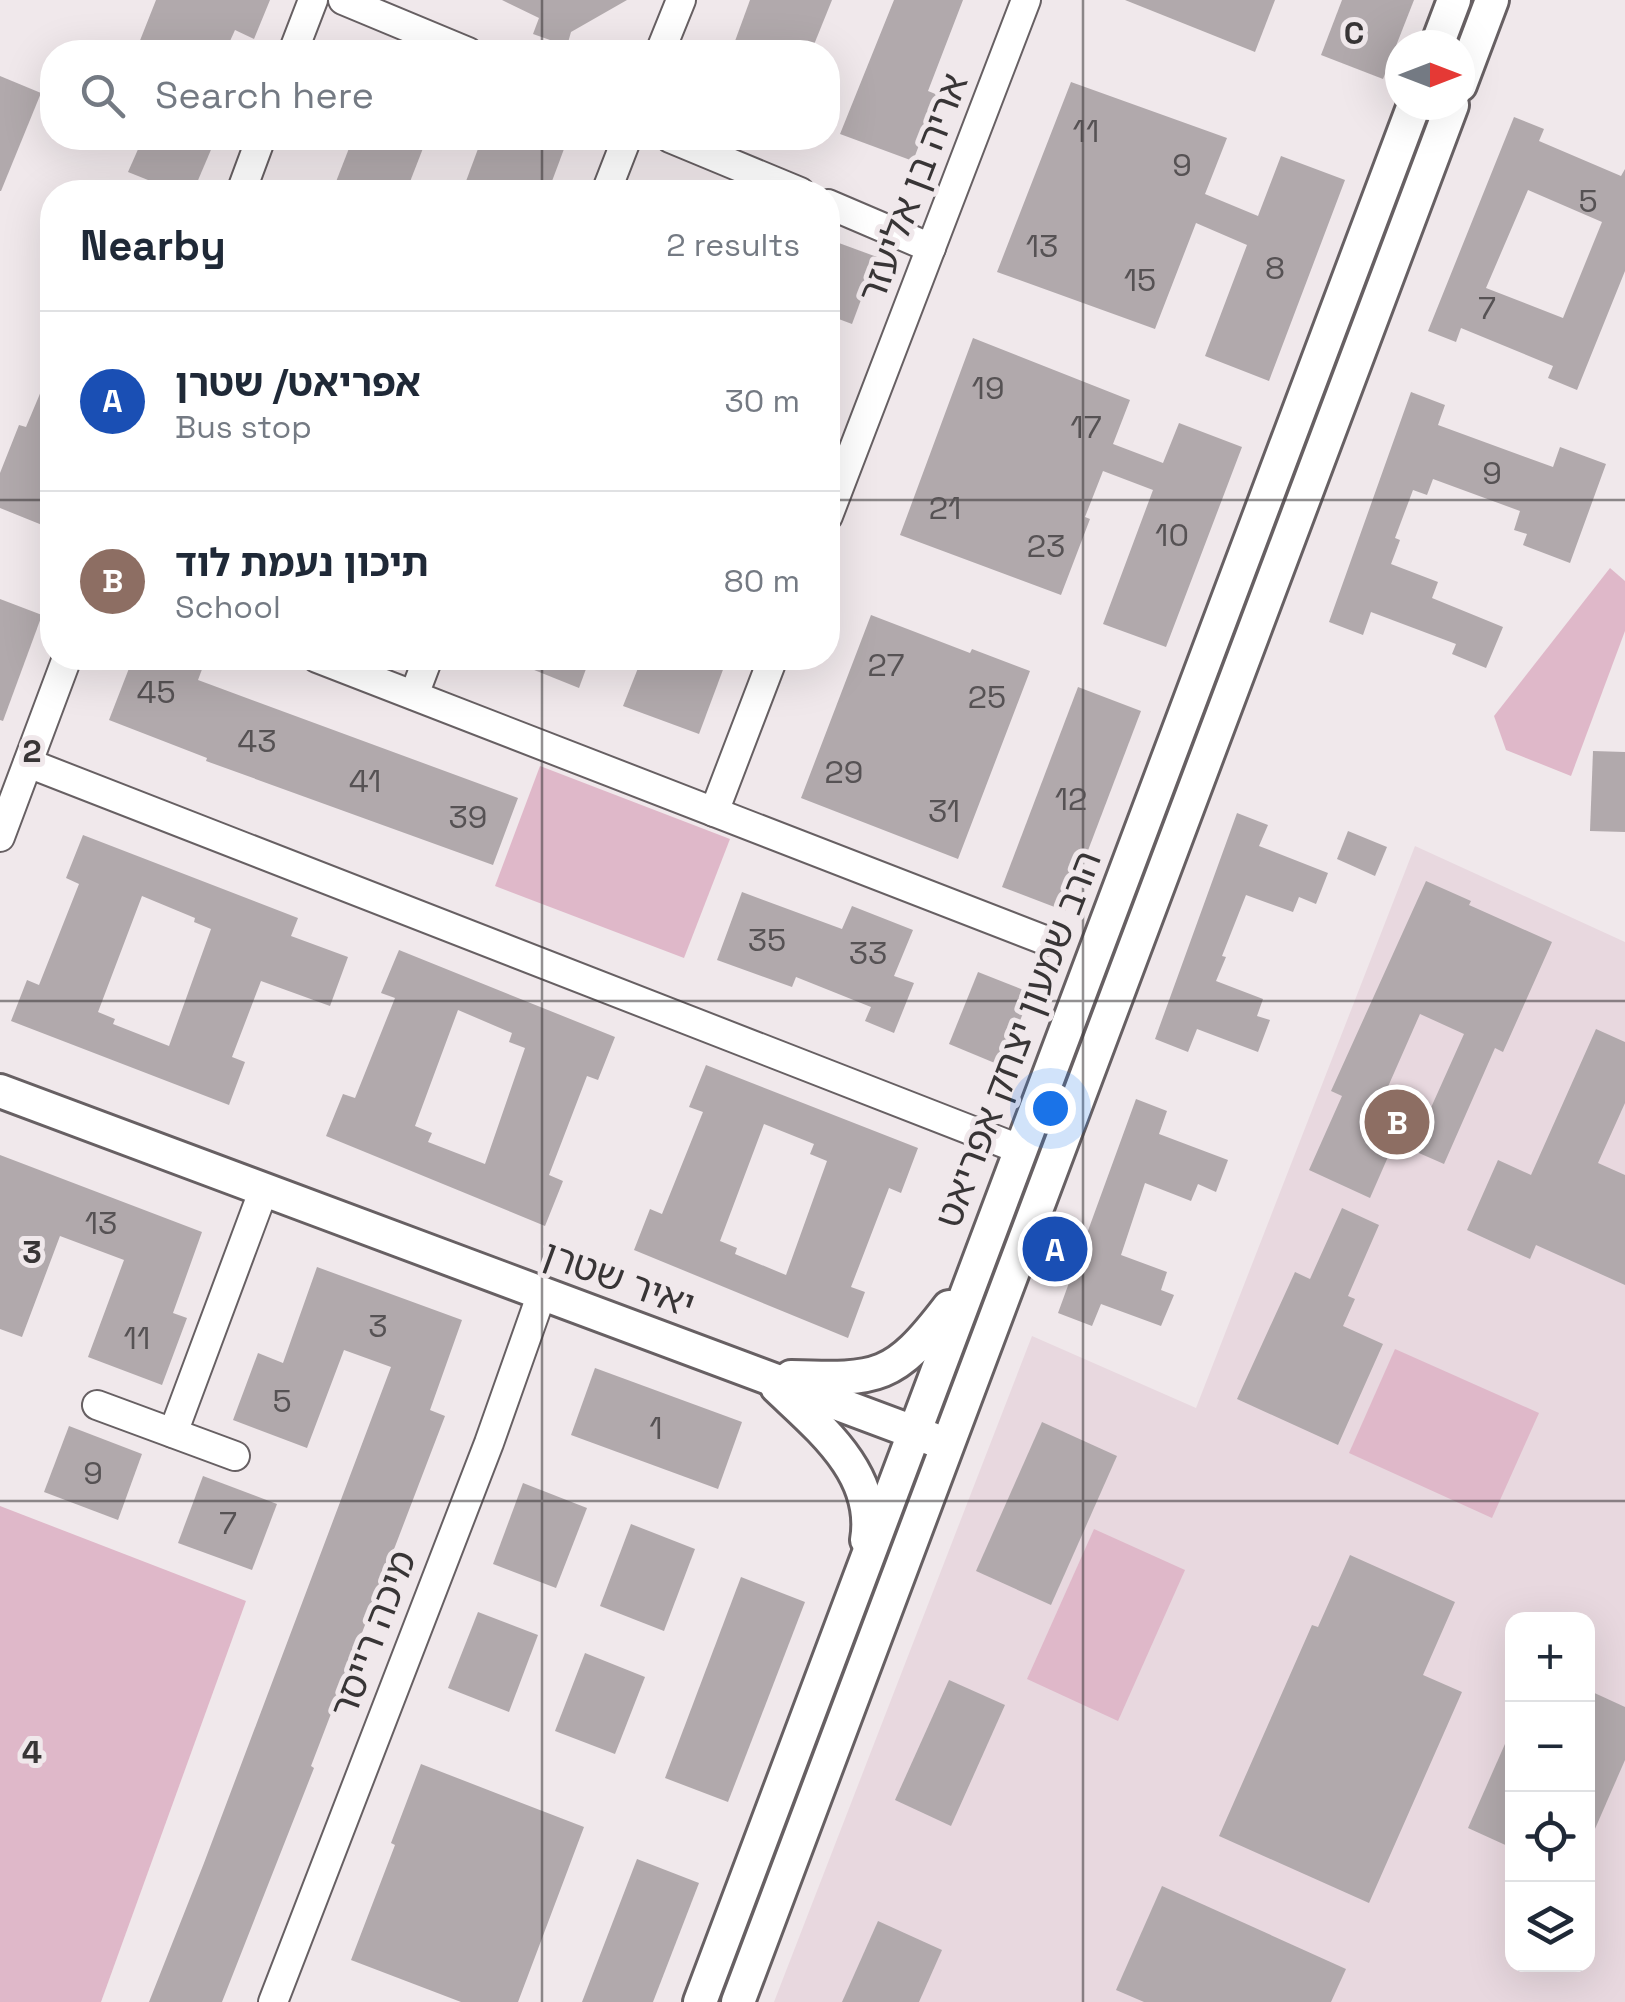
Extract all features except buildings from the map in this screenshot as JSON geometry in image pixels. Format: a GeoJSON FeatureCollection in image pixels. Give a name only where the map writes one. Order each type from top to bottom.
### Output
{"type":"FeatureCollection","features":[{"type":"Feature","properties":{"kind":"street"},"geometry":{"type":"LineString","coordinates":[[297,40],[312,0]]}},
{"type":"Feature","properties":{"kind":"street"},"geometry":{"type":"LineString","coordinates":[[343,0],[439,40]]}},
{"type":"Feature","properties":{"kind":"street"},"geometry":{"type":"LineString","coordinates":[[665,40],[681,0]]}},
{"type":"Feature","properties":{"kind":"street","name":"אריה בן אליעזר"},"geometry":{"type":"LineString","coordinates":[[840,485],[1026,0]]}},
{"type":"Feature","properties":{"kind":"street"},"geometry":{"type":"LineString","coordinates":[[1443,30],[1454,0]]}},
{"type":"Feature","properties":{"kind":"street"},"geometry":{"type":"LineString","coordinates":[[1475,45],[1492,0]]}},
{"type":"Feature","properties":{"kind":"street","name":"הרב שמעון יצחק אפריאט"},"geometry":{"type":"LineString","coordinates":[[700,2002],[1408,120]]}},
{"type":"Feature","properties":{"kind":"street","name":"הרב שמעון יצחק אפריאט"},"geometry":{"type":"LineString","coordinates":[[738,2002],[1446,120]]}},
{"type":"Feature","properties":{"kind":"street"},"geometry":{"type":"LineString","coordinates":[[245,180],[257,150]]}},
{"type":"Feature","properties":{"kind":"street"},"geometry":{"type":"LineString","coordinates":[[610,180],[622,150]]}},
{"type":"Feature","properties":{"kind":"street"},"geometry":{"type":"LineString","coordinates":[[699,150],[771,180]]}},
{"type":"Feature","properties":{"kind":"street"},"geometry":{"type":"LineString","coordinates":[[840,209],[931,248]]}},
{"type":"Feature","properties":{"kind":"street"},"geometry":{"type":"LineString","coordinates":[[0,837],[63,670]]}},
{"type":"Feature","properties":{"kind":"street"},"geometry":{"type":"LineString","coordinates":[[348,670],[1047,941]]}},
{"type":"Feature","properties":{"kind":"street"},"geometry":{"type":"LineString","coordinates":[[414,695],[423,670]]}},
{"type":"Feature","properties":{"kind":"street"},"geometry":{"type":"LineString","coordinates":[[714,812],[768,670]]}},
{"type":"Feature","properties":{"kind":"street"},"geometry":{"type":"LineString","coordinates":[[28,763],[1019,1149]]}},
{"type":"Feature","properties":{"kind":"street","name":"יאיר שטרן"},"geometry":{"type":"LineString","coordinates":[[0,1091],[946,1444]]}},
{"type":"Feature","properties":{"kind":"street"},"geometry":{"type":"LineString","coordinates":[[173,1434],[264,1189]]}},
{"type":"Feature","properties":{"kind":"street"},"geometry":{"type":"LineString","coordinates":[[767,1377],[852,1378],[886,1371],[921,1344],[970,1280]]}},
{"type":"Feature","properties":{"kind":"street","name":"מיכה רייסר"},"geometry":{"type":"LineString","coordinates":[[272,2002],[489,1443],[542,1293]]}},
{"type":"Feature","properties":{"kind":"street"},"geometry":{"type":"LineString","coordinates":[[767,1377],[826,1434],[859,1479],[869,1529],[863,1563]]}},
{"type":"Feature","properties":{"kind":"street"},"geometry":{"type":"LineString","coordinates":[[97,1405],[234,1456]]}},
{"type":"Feature","properties":{"kind":"shaded area"},"geometry":{"type":"Polygon","coordinates":[[[1610,568],[1625,581],[1625,631],[1571,776],[1506,750],[1494,716],[1610,568]]]}},
{"type":"Feature","properties":{"kind":"shaded area"},"geometry":{"type":"Polygon","coordinates":[[[540,766],[730,839],[684,958],[495,886],[540,766]]]}},
{"type":"Feature","properties":{"kind":"shaded area"},"geometry":{"type":"Polygon","coordinates":[[[1415,846],[1625,942],[1625,2002],[774,2002],[1032,1336],[1196,1408],[1415,846]]]}},
{"type":"Feature","properties":{"kind":"shaded area"},"geometry":{"type":"Polygon","coordinates":[[[1395,1349],[1539,1413],[1492,1518],[1349,1453],[1395,1349]]]}},
{"type":"Feature","properties":{"kind":"shaded area"},"geometry":{"type":"Polygon","coordinates":[[[0,1506],[246,1601],[101,2002],[0,2002],[0,1506]]]}},
{"type":"Feature","properties":{"kind":"shaded area"},"geometry":{"type":"Polygon","coordinates":[[[1094,1529],[1185,1570],[1118,1721],[1027,1679],[1094,1529]]]}},
{"type":"Feature","properties":{"kind":"place","name":"תיכון נעמת לוד"},"geometry":{"type":"Point","coordinates":[1397,1122]}},
{"type":"Feature","properties":{"kind":"place","name":"אפריאט/ שטרן"},"geometry":{"type":"Point","coordinates":[1055,1249]}}]}
